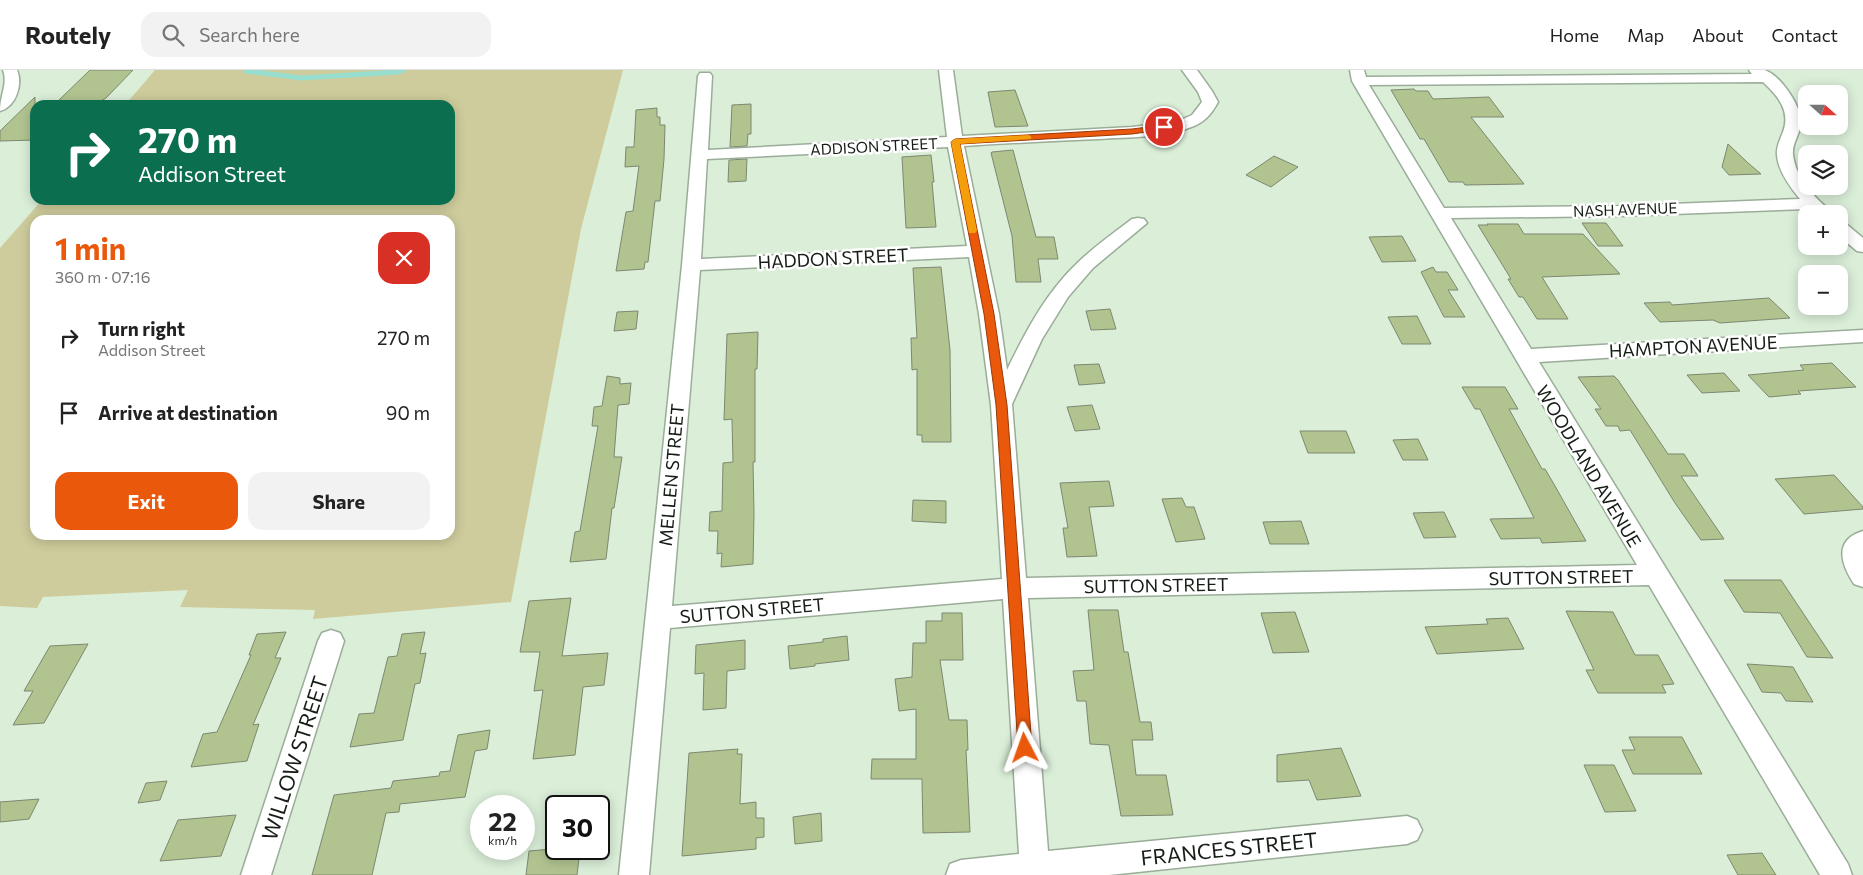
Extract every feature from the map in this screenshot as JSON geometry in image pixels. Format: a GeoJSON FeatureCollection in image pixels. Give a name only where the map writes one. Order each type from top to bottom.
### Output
{"type":"FeatureCollection","features":[{"type":"Feature","properties":{"kind":"street"},"geometry":{"type":"LineString","coordinates":[[0,106],[9,94],[14,82],[10,70]]}},
{"type":"Feature","properties":{"kind":"street"},"geometry":{"type":"LineString","coordinates":[[946,70],[955,142],[989,314],[1002,405],[1035,871]]}},
{"type":"Feature","properties":{"kind":"street","name":"ADDISON STREET"},"geometry":{"type":"LineString","coordinates":[[698,155],[1132,132],[1180,125],[1195,120],[1208,112],[1210,102],[1205,90],[1189,70]]}},
{"type":"Feature","properties":{"kind":"street"},"geometry":{"type":"LineString","coordinates":[[1358,75],[1762,74],[1782,92],[1791,108],[1794,123],[1787,141],[1785,156],[1793,176],[1815,205]]}},
{"type":"Feature","properties":{"kind":"street","name":"WOODLAND AVENUE"},"geometry":{"type":"LineString","coordinates":[[1358,75],[1437,213],[1837,875]]}},
{"type":"Feature","properties":{"kind":"street","name":"MELLEN STREET"},"geometry":{"type":"LineString","coordinates":[[634,875],[691,265],[705,76]]}},
{"type":"Feature","properties":{"kind":"street","name":"NASH AVENUE"},"geometry":{"type":"LineString","coordinates":[[1437,213],[1798,209]]}},
{"type":"Feature","properties":{"kind":"street"},"geometry":{"type":"LineString","coordinates":[[1002,405],[1020,363],[1054,304],[1070,281],[1098,254],[1138,223]]}},
{"type":"Feature","properties":{"kind":"street"},"geometry":{"type":"LineString","coordinates":[[1848,234],[1863,247]]}},
{"type":"Feature","properties":{"kind":"street","name":"HADDON STREET"},"geometry":{"type":"LineString","coordinates":[[691,265],[976,251]]}},
{"type":"Feature","properties":{"kind":"street","name":"HAMPTON AVENUE"},"geometry":{"type":"LineString","coordinates":[[1523,356],[1863,336]]}},
{"type":"Feature","properties":{"kind":"street"},"geometry":{"type":"LineString","coordinates":[[1863,540],[1855,546],[1853,555],[1855,566],[1863,577]]}},
{"type":"Feature","properties":{"kind":"street","name":"SUTTON STREET"},"geometry":{"type":"LineString","coordinates":[[657,618],[1014,588],[1656,575]]}},
{"type":"Feature","properties":{"kind":"street","name":"WILLOW STREET"},"geometry":{"type":"LineString","coordinates":[[256,875],[331,641]]}},
{"type":"Feature","properties":{"kind":"street","name":"FRANCES STREET"},"geometry":{"type":"LineString","coordinates":[[961,875],[1035,871],[1407,830]]}},
{"type":"Feature","properties":{"kind":"shaded area"},"geometry":{"type":"Polygon","coordinates":[[[155,70],[623,70],[581,229],[511,602],[313,619],[315,610],[180,607],[188,590],[43,597],[37,608],[0,606],[0,248],[38,205],[455,205],[455,100],[129,100],[155,70]]]}},
{"type":"Feature","properties":{"kind":"building"},"geometry":{"type":"Polygon","coordinates":[[[90,70],[133,70],[103,100],[59,100],[90,70]]]}},
{"type":"Feature","properties":{"kind":"building"},"geometry":{"type":"Polygon","coordinates":[[[1414,89],[1416,91],[1428,91],[1433,99],[1489,97],[1504,117],[1471,117],[1524,184],[1465,185],[1463,182],[1449,182],[1424,139],[1420,139],[1391,90],[1414,89]]]}},
{"type":"Feature","properties":{"kind":"building"},"geometry":{"type":"Polygon","coordinates":[[[1015,90],[1028,126],[995,127],[988,92],[1015,90]]]}},
{"type":"Feature","properties":{"kind":"building"},"geometry":{"type":"Polygon","coordinates":[[[30,102],[30,140],[0,141],[0,131],[30,102]]]}},
{"type":"Feature","properties":{"kind":"building"},"geometry":{"type":"Polygon","coordinates":[[[751,104],[751,134],[748,134],[747,146],[730,147],[732,105],[751,104]]]}},
{"type":"Feature","properties":{"kind":"building"},"geometry":{"type":"Polygon","coordinates":[[[657,108],[657,117],[660,117],[660,125],[665,125],[664,159],[660,201],[655,201],[648,262],[645,262],[644,269],[616,271],[626,212],[633,211],[639,166],[625,167],[626,147],[634,147],[636,110],[657,108]]]}},
{"type":"Feature","properties":{"kind":"building"},"geometry":{"type":"Polygon","coordinates":[[[1728,144],[1761,174],[1729,175],[1722,167],[1728,144]]]}},
{"type":"Feature","properties":{"kind":"building"},"geometry":{"type":"Polygon","coordinates":[[[1013,150],[1036,237],[1054,237],[1058,259],[1038,259],[1041,282],[1016,282],[1012,236],[991,153],[1013,150]]]}},
{"type":"Feature","properties":{"kind":"building"},"geometry":{"type":"Polygon","coordinates":[[[931,155],[936,227],[906,228],[902,157],[931,155]]]}},
{"type":"Feature","properties":{"kind":"building"},"geometry":{"type":"Polygon","coordinates":[[[1274,156],[1298,167],[1271,187],[1246,175],[1274,156]]]}},
{"type":"Feature","properties":{"kind":"building"},"geometry":{"type":"Polygon","coordinates":[[[747,159],[746,181],[728,182],[729,160],[747,159]]]}},
{"type":"Feature","properties":{"kind":"building"},"geometry":{"type":"Polygon","coordinates":[[[1582,223],[1606,223],[1623,246],[1598,246],[1582,223]]]}},
{"type":"Feature","properties":{"kind":"building"},"geometry":{"type":"Polygon","coordinates":[[[1518,224],[1524,234],[1583,234],[1620,274],[1542,277],[1568,319],[1537,319],[1523,297],[1519,297],[1508,279],[1511,279],[1478,225],[1518,224]]]}},
{"type":"Feature","properties":{"kind":"building"},"geometry":{"type":"Polygon","coordinates":[[[1402,236],[1416,261],[1382,262],[1369,237],[1402,236]]]}},
{"type":"Feature","properties":{"kind":"building"},"geometry":{"type":"Polygon","coordinates":[[[941,267],[950,350],[951,442],[922,442],[922,435],[917,435],[917,369],[912,370],[911,338],[917,338],[913,268],[941,267]]]}},
{"type":"Feature","properties":{"kind":"building"},"geometry":{"type":"Polygon","coordinates":[[[1433,267],[1436,272],[1447,272],[1458,290],[1448,290],[1465,317],[1444,317],[1421,272],[1433,267]]]}},
{"type":"Feature","properties":{"kind":"building"},"geometry":{"type":"Polygon","coordinates":[[[1769,298],[1790,318],[1720,323],[1713,320],[1660,322],[1644,303],[1670,302],[1672,305],[1769,298]]]}},
{"type":"Feature","properties":{"kind":"building"},"geometry":{"type":"Polygon","coordinates":[[[1110,309],[1116,329],[1091,330],[1086,311],[1110,309]]]}},
{"type":"Feature","properties":{"kind":"building"},"geometry":{"type":"Polygon","coordinates":[[[638,311],[636,329],[614,331],[617,312],[638,311]]]}},
{"type":"Feature","properties":{"kind":"building"},"geometry":{"type":"Polygon","coordinates":[[[1417,316],[1431,344],[1402,344],[1388,317],[1417,316]]]}},
{"type":"Feature","properties":{"kind":"building"},"geometry":{"type":"Polygon","coordinates":[[[758,332],[757,369],[755,369],[753,564],[721,567],[722,553],[717,554],[718,531],[709,531],[710,512],[722,511],[723,463],[733,462],[732,419],[724,420],[727,334],[758,332]]]}},
{"type":"Feature","properties":{"kind":"building"},"geometry":{"type":"Polygon","coordinates":[[[1832,363],[1856,387],[1798,391],[1801,394],[1769,397],[1748,375],[1804,370],[1800,365],[1832,363]]]}},
{"type":"Feature","properties":{"kind":"building"},"geometry":{"type":"Polygon","coordinates":[[[1099,364],[1105,383],[1079,385],[1074,365],[1099,364]]]}},
{"type":"Feature","properties":{"kind":"building"},"geometry":{"type":"Polygon","coordinates":[[[1724,373],[1740,391],[1702,393],[1687,375],[1724,373]]]}},
{"type":"Feature","properties":{"kind":"building"},"geometry":{"type":"Polygon","coordinates":[[[607,376],[620,378],[620,384],[631,383],[629,404],[618,405],[614,457],[622,457],[614,508],[612,508],[606,559],[570,562],[575,532],[580,531],[598,426],[592,426],[594,407],[602,406],[607,376]]]}},
{"type":"Feature","properties":{"kind":"building"},"geometry":{"type":"Polygon","coordinates":[[[1614,376],[1668,454],[1684,454],[1698,476],[1681,476],[1724,539],[1701,540],[1675,503],[1630,430],[1620,431],[1618,426],[1606,426],[1595,409],[1601,409],[1578,377],[1614,376]]]}},
{"type":"Feature","properties":{"kind":"building"},"geometry":{"type":"Polygon","coordinates":[[[1462,387],[1505,387],[1518,409],[1509,409],[1542,469],[1545,469],[1586,541],[1542,543],[1540,538],[1501,539],[1490,519],[1534,518],[1480,409],[1475,409],[1462,387]]]}},
{"type":"Feature","properties":{"kind":"building"},"geometry":{"type":"Polygon","coordinates":[[[1092,405],[1100,429],[1075,431],[1067,407],[1092,405]]]}},
{"type":"Feature","properties":{"kind":"building"},"geometry":{"type":"Polygon","coordinates":[[[1300,431],[1346,431],[1355,453],[1308,453],[1300,431]]]}},
{"type":"Feature","properties":{"kind":"building"},"geometry":{"type":"Polygon","coordinates":[[[1418,439],[1428,460],[1403,460],[1393,440],[1418,439]]]}},
{"type":"Feature","properties":{"kind":"building"},"geometry":{"type":"Polygon","coordinates":[[[1834,475],[1863,509],[1804,514],[1775,479],[1834,475]]]}},
{"type":"Feature","properties":{"kind":"building"},"geometry":{"type":"Polygon","coordinates":[[[1109,481],[1114,506],[1089,507],[1097,556],[1067,557],[1063,528],[1068,528],[1060,483],[1109,481]]]}},
{"type":"Feature","properties":{"kind":"building"},"geometry":{"type":"Polygon","coordinates":[[[1182,498],[1186,507],[1194,507],[1205,539],[1176,542],[1162,499],[1182,498]]]}},
{"type":"Feature","properties":{"kind":"building"},"geometry":{"type":"Polygon","coordinates":[[[913,500],[946,501],[946,523],[912,521],[913,500]]]}},
{"type":"Feature","properties":{"kind":"building"},"geometry":{"type":"Polygon","coordinates":[[[1444,512],[1456,537],[1424,538],[1413,513],[1444,512]]]}},
{"type":"Feature","properties":{"kind":"building"},"geometry":{"type":"Polygon","coordinates":[[[1301,521],[1309,544],[1270,544],[1263,522],[1301,521]]]}},
{"type":"Feature","properties":{"kind":"building"},"geometry":{"type":"Polygon","coordinates":[[[1724,580],[1781,580],[1833,658],[1807,657],[1780,613],[1744,612],[1724,580]]]}},
{"type":"Feature","properties":{"kind":"building"},"geometry":{"type":"Polygon","coordinates":[[[571,598],[562,656],[608,653],[604,685],[583,687],[575,755],[533,759],[543,690],[534,691],[540,652],[520,652],[529,601],[571,598]]]}},
{"type":"Feature","properties":{"kind":"building"},"geometry":{"type":"Polygon","coordinates":[[[1088,610],[1118,610],[1124,652],[1128,652],[1140,722],[1151,722],[1153,740],[1132,740],[1136,775],[1166,775],[1173,815],[1121,816],[1109,745],[1090,744],[1086,701],[1077,701],[1073,671],[1094,670],[1088,610]]]}},
{"type":"Feature","properties":{"kind":"building"},"geometry":{"type":"Polygon","coordinates":[[[1566,611],[1613,612],[1635,655],[1658,655],[1674,684],[1662,685],[1666,693],[1598,693],[1586,670],[1594,670],[1566,611]]]}},
{"type":"Feature","properties":{"kind":"building"},"geometry":{"type":"Polygon","coordinates":[[[1295,612],[1309,652],[1273,653],[1261,613],[1295,612]]]}},
{"type":"Feature","properties":{"kind":"building"},"geometry":{"type":"Polygon","coordinates":[[[942,613],[962,613],[963,660],[940,660],[949,720],[967,720],[968,750],[966,750],[970,832],[923,833],[922,779],[871,779],[872,759],[916,759],[916,709],[899,711],[895,679],[912,677],[913,643],[926,643],[926,621],[942,621],[942,613]]]}},
{"type":"Feature","properties":{"kind":"building"},"geometry":{"type":"Polygon","coordinates":[[[1508,618],[1524,649],[1437,654],[1425,627],[1488,624],[1486,619],[1508,618]]]}},
{"type":"Feature","properties":{"kind":"building"},"geometry":{"type":"Polygon","coordinates":[[[286,632],[275,658],[281,658],[253,725],[259,724],[247,761],[191,767],[203,734],[217,732],[251,655],[249,655],[257,634],[286,632]]]}},
{"type":"Feature","properties":{"kind":"building"},"geometry":{"type":"Polygon","coordinates":[[[425,632],[420,654],[426,653],[420,683],[415,684],[403,740],[350,747],[359,714],[374,713],[388,657],[397,656],[402,634],[425,632]]]}},
{"type":"Feature","properties":{"kind":"building"},"geometry":{"type":"Polygon","coordinates":[[[847,636],[849,660],[790,669],[788,646],[823,642],[823,639],[847,636]]]}},
{"type":"Feature","properties":{"kind":"building"},"geometry":{"type":"Polygon","coordinates":[[[745,640],[745,669],[727,671],[726,708],[703,710],[704,673],[695,674],[696,645],[745,640]]]}},
{"type":"Feature","properties":{"kind":"building"},"geometry":{"type":"Polygon","coordinates":[[[88,644],[44,723],[13,725],[33,691],[24,691],[50,646],[88,644]]]}},
{"type":"Feature","properties":{"kind":"building"},"geometry":{"type":"Polygon","coordinates":[[[1747,664],[1793,667],[1813,702],[1786,701],[1781,693],[1762,692],[1747,664]]]}},
{"type":"Feature","properties":{"kind":"building"},"geometry":{"type":"Polygon","coordinates":[[[490,730],[487,749],[475,751],[465,797],[400,804],[399,812],[386,813],[372,875],[312,875],[334,795],[391,788],[393,781],[439,776],[440,772],[450,771],[458,735],[490,730]]]}},
{"type":"Feature","properties":{"kind":"building"},"geometry":{"type":"Polygon","coordinates":[[[1629,737],[1682,737],[1702,774],[1633,774],[1622,750],[1635,750],[1629,737]]]}},
{"type":"Feature","properties":{"kind":"building"},"geometry":{"type":"Polygon","coordinates":[[[1341,748],[1361,796],[1317,800],[1309,780],[1277,782],[1277,755],[1341,748]]]}},
{"type":"Feature","properties":{"kind":"building"},"geometry":{"type":"Polygon","coordinates":[[[738,749],[737,754],[742,754],[740,804],[756,802],[756,818],[764,818],[764,837],[756,838],[756,849],[682,856],[689,753],[738,749]]]}},
{"type":"Feature","properties":{"kind":"building"},"geometry":{"type":"Polygon","coordinates":[[[1584,765],[1614,765],[1636,811],[1605,812],[1584,765]]]}},
{"type":"Feature","properties":{"kind":"building"},"geometry":{"type":"Polygon","coordinates":[[[167,781],[160,800],[138,803],[146,783],[167,781]]]}},
{"type":"Feature","properties":{"kind":"building"},"geometry":{"type":"Polygon","coordinates":[[[39,799],[29,819],[0,822],[0,802],[39,799]]]}},
{"type":"Feature","properties":{"kind":"building"},"geometry":{"type":"Polygon","coordinates":[[[821,813],[822,841],[795,844],[793,817],[821,813]]]}},
{"type":"Feature","properties":{"kind":"building"},"geometry":{"type":"Polygon","coordinates":[[[236,815],[221,856],[160,861],[178,820],[236,815]]]}},
{"type":"Feature","properties":{"kind":"building"},"geometry":{"type":"Polygon","coordinates":[[[535,850],[545,850],[545,860],[579,860],[577,875],[526,875],[528,860],[535,860],[535,850]]]}},
{"type":"Feature","properties":{"kind":"building"},"geometry":{"type":"Polygon","coordinates":[[[1762,853],[1776,875],[1738,875],[1727,855],[1762,853]]]}},
{"type":"Feature","properties":{"kind":"waterway"},"geometry":{"type":"LineString","coordinates":[[246,71],[302,78],[398,72],[404,70]]}},
{"type":"Feature","properties":{"kind":"slow traffic"},"geometry":{"type":"LineString","coordinates":[[972,231],[955,142],[1028,137]]}},
{"type":"Feature","properties":{"kind":"route"},"geometry":{"type":"LineString","coordinates":[[1025,748],[1002,405],[989,314],[955,142],[1132,132],[1164,127]]}}]}
